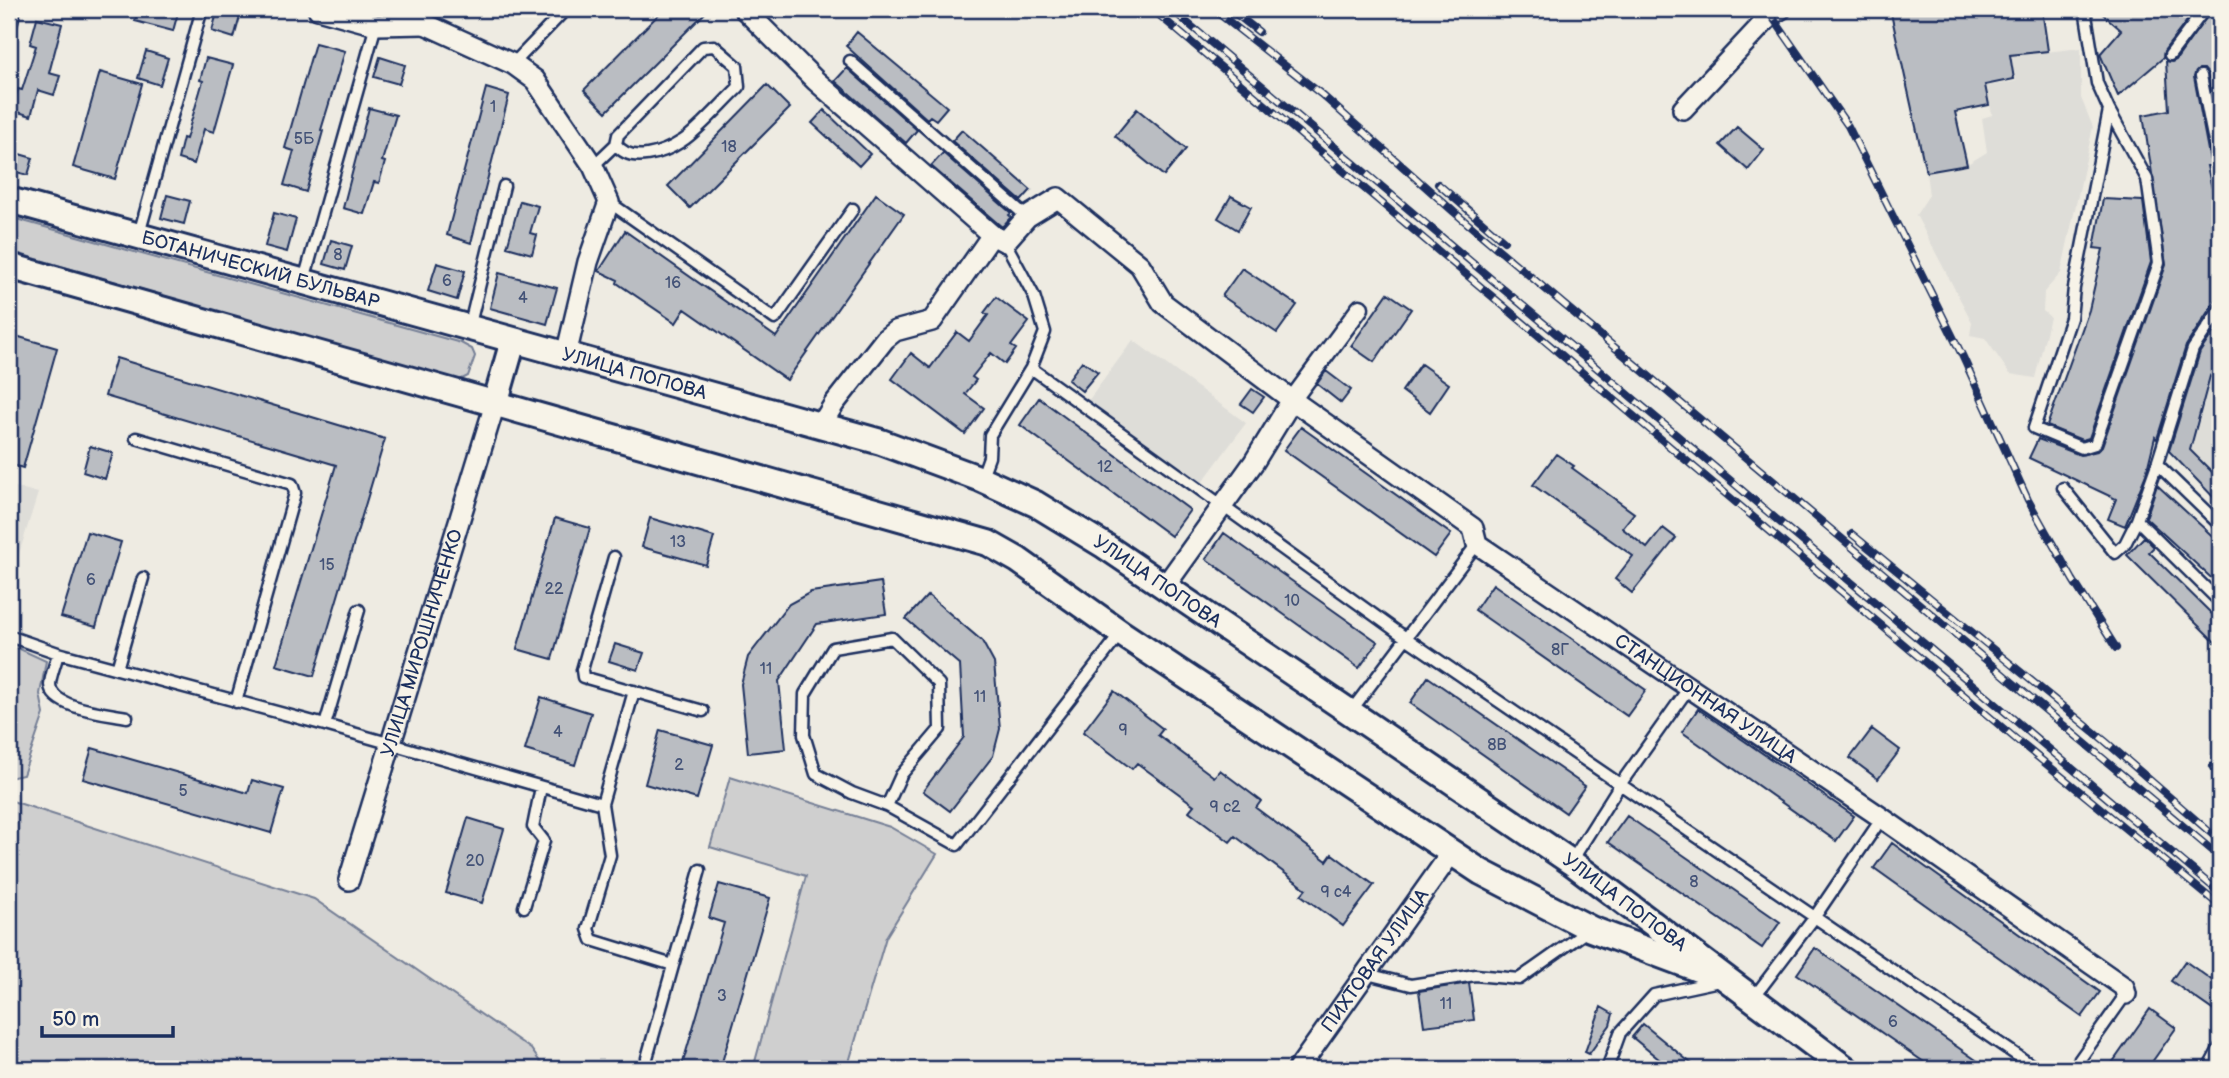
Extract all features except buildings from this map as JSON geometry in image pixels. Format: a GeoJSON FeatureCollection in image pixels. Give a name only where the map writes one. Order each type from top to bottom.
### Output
{"type":"FeatureCollection","features":[{"type":"Feature","properties":{"kind":"street"},"geometry":{"type":"LineString","coordinates":[[318,9],[376,25],[421,16],[513,64],[535,80],[593,166],[609,202],[588,262],[566,355]]}},
{"type":"Feature","properties":{"kind":"street"},"geometry":{"type":"LineString","coordinates":[[744,9],[816,81],[998,239]]}},
{"type":"Feature","properties":{"kind":"street"},"geometry":{"type":"LineString","coordinates":[[1683,109],[1771,15],[1781,9]]}},
{"type":"Feature","properties":{"kind":"street","name":"СТАНЦИОННАЯ УЛИЦА"},"geometry":{"type":"LineString","coordinates":[[1027,217],[1058,198],[1140,265],[1163,303],[1292,400],[1473,528],[1477,544],[1882,818],[2124,987],[2126,994]]}},
{"type":"Feature","properties":{"kind":"street","name":"БОТАНИЧЕСКИЙ БУЛЬВАР"},"geometry":{"type":"LineString","coordinates":[[9,200],[513,341]]}},
{"type":"Feature","properties":{"kind":"street"},"geometry":{"type":"LineString","coordinates":[[821,425],[834,404],[885,339],[895,331],[932,321],[998,239],[1027,217]]}},
{"type":"Feature","properties":{"kind":"street"},"geometry":{"type":"LineString","coordinates":[[9,266],[495,404],[513,341]]}},
{"type":"Feature","properties":{"kind":"street"},"geometry":{"type":"LineString","coordinates":[[1165,586],[1254,462],[1292,400],[1360,308]]}},
{"type":"Feature","properties":{"kind":"street","name":"УЛИЦА ПОПОВА"},"geometry":{"type":"LineString","coordinates":[[513,341],[881,442],[981,479],[1045,510],[1165,586],[1571,862],[1846,1069]]}},
{"type":"Feature","properties":{"kind":"street","name":"УЛИЦА ПОПОВА"},"geometry":{"type":"LineString","coordinates":[[495,404],[988,543],[1018,560],[1122,633],[1481,872],[1591,929],[1725,980]]}},
{"type":"Feature","properties":{"kind":"street","name":"УЛИЦА МИРОШНИЧЕНКО"},"geometry":{"type":"LineString","coordinates":[[349,880],[495,404]]}},
{"type":"Feature","properties":{"kind":"street","name":"ПИХТОВАЯ УЛИЦА"},"geometry":{"type":"LineString","coordinates":[[1298,1069],[1451,852]]}},
{"type":"Feature","properties":{"kind":"lane"},"geometry":{"type":"LineString","coordinates":[[9,33],[15,9]]}},
{"type":"Feature","properties":{"kind":"lane"},"geometry":{"type":"LineString","coordinates":[[138,236],[202,9]]}},
{"type":"Feature","properties":{"kind":"lane"},"geometry":{"type":"LineString","coordinates":[[513,64],[566,9]]}},
{"type":"Feature","properties":{"kind":"lane"},"geometry":{"type":"LineString","coordinates":[[2085,9],[2097,83],[2147,179],[2159,262],[2095,444],[2082,448],[2034,428],[2071,318],[2074,288],[2109,110]]}},
{"type":"Feature","properties":{"kind":"lane"},"geometry":{"type":"LineString","coordinates":[[2170,55],[2205,9]]}},
{"type":"Feature","properties":{"kind":"lane"},"geometry":{"type":"LineString","coordinates":[[303,282],[376,25]]}},
{"type":"Feature","properties":{"kind":"lane"},"geometry":{"type":"LineString","coordinates":[[593,166],[616,144],[618,135],[703,47],[713,46],[737,66],[739,87],[682,141],[630,156],[616,144]]}},
{"type":"Feature","properties":{"kind":"lane"},"geometry":{"type":"LineString","coordinates":[[850,61],[1027,217]]}},
{"type":"Feature","properties":{"kind":"lane"},"geometry":{"type":"LineString","coordinates":[[2201,76],[2220,172]]}},
{"type":"Feature","properties":{"kind":"lane"},"geometry":{"type":"LineString","coordinates":[[469,328],[504,186]]}},
{"type":"Feature","properties":{"kind":"lane"},"geometry":{"type":"LineString","coordinates":[[609,202],[775,319],[853,209]]}},
{"type":"Feature","properties":{"kind":"lane"},"geometry":{"type":"LineString","coordinates":[[981,479],[989,457],[990,435],[1031,368],[1045,332],[1034,296],[998,239]]}},
{"type":"Feature","properties":{"kind":"lane"},"geometry":{"type":"LineString","coordinates":[[2063,488],[2115,553],[2125,544],[2137,520],[2157,464],[2193,349],[2220,309]]}},
{"type":"Feature","properties":{"kind":"lane"},"geometry":{"type":"LineString","coordinates":[[1031,368],[1406,638],[2037,1069]]}},
{"type":"Feature","properties":{"kind":"lane"},"geometry":{"type":"LineString","coordinates":[[136,438],[292,484],[295,493],[236,702]]}},
{"type":"Feature","properties":{"kind":"lane"},"geometry":{"type":"LineString","coordinates":[[2157,464],[2220,525]]}},
{"type":"Feature","properties":{"kind":"lane"},"geometry":{"type":"LineString","coordinates":[[2137,520],[2220,603]]}},
{"type":"Feature","properties":{"kind":"lane"},"geometry":{"type":"LineString","coordinates":[[1350,711],[1477,544]]}},
{"type":"Feature","properties":{"kind":"lane"},"geometry":{"type":"LineString","coordinates":[[614,557],[582,670],[583,677],[703,711]]}},
{"type":"Feature","properties":{"kind":"lane"},"geometry":{"type":"LineString","coordinates":[[117,669],[143,578]]}},
{"type":"Feature","properties":{"kind":"lane"},"geometry":{"type":"LineString","coordinates":[[325,725],[359,610]]}},
{"type":"Feature","properties":{"kind":"lane"},"geometry":{"type":"LineString","coordinates":[[887,806],[901,775],[940,729],[939,684],[892,638],[833,648],[805,694],[804,735],[816,774],[852,793],[887,806],[957,845],[1122,633]]}},
{"type":"Feature","properties":{"kind":"lane"},"geometry":{"type":"LineString","coordinates":[[9,636],[58,653],[603,804]]}},
{"type":"Feature","properties":{"kind":"lane"},"geometry":{"type":"LineString","coordinates":[[58,653],[50,685],[54,697],[65,704],[127,717]]}},
{"type":"Feature","properties":{"kind":"lane"},"geometry":{"type":"LineString","coordinates":[[1571,862],[1619,786],[1688,688]]}},
{"type":"Feature","properties":{"kind":"lane"},"geometry":{"type":"LineString","coordinates":[[634,691],[603,804],[610,855],[588,929],[592,940],[673,965]]}},
{"type":"Feature","properties":{"kind":"lane"},"geometry":{"type":"LineString","coordinates":[[524,907],[544,841],[533,827],[541,787]]}},
{"type":"Feature","properties":{"kind":"lane"},"geometry":{"type":"LineString","coordinates":[[1753,999],[1814,918],[1882,818]]}},
{"type":"Feature","properties":{"kind":"lane"},"geometry":{"type":"LineString","coordinates":[[648,1058],[700,870]]}},
{"type":"Feature","properties":{"kind":"lane"},"geometry":{"type":"LineString","coordinates":[[1367,974],[1411,985],[1475,975],[1519,979],[1591,929]]}},
{"type":"Feature","properties":{"kind":"lane"},"geometry":{"type":"LineString","coordinates":[[1607,1069],[1620,1033],[1654,995],[1725,980]]}},
{"type":"Feature","properties":{"kind":"lane"},"geometry":{"type":"LineString","coordinates":[[2073,1069],[2126,994]]}},
{"type":"Feature","properties":{"kind":"lane"},"geometry":{"type":"LineString","coordinates":[[2208,1069],[2220,1047]]}},
{"type":"Feature","properties":{"kind":"shaded area"},"geometry":{"type":"Polygon","coordinates":[[[2081,48],[2081,98],[2093,127],[2061,273],[2044,292],[2043,311],[2050,317],[2035,378],[2010,374],[1985,338],[1970,335],[1972,322],[1916,215],[1929,195],[1926,172],[1966,165],[1987,152],[1982,118],[1992,115],[1987,86],[2016,81],[2011,56],[2081,48]]]}},
{"type":"Feature","properties":{"kind":"shaded area"},"geometry":{"type":"Polygon","coordinates":[[[9,217],[461,343],[472,349],[475,356],[468,376],[451,379],[9,251],[9,217]]]}},
{"type":"Feature","properties":{"kind":"shaded area"},"geometry":{"type":"Polygon","coordinates":[[[1133,340],[1246,423],[1201,484],[1088,401],[1133,340]]]}},
{"type":"Feature","properties":{"kind":"shaded area"},"geometry":{"type":"Polygon","coordinates":[[[2220,356],[2220,480],[2190,450],[2210,376],[2220,356]]]}},
{"type":"Feature","properties":{"kind":"shaded area"},"geometry":{"type":"Polygon","coordinates":[[[9,485],[38,493],[9,586],[9,485]]]}},
{"type":"Feature","properties":{"kind":"shaded area"},"geometry":{"type":"Polygon","coordinates":[[[9,644],[46,661],[40,694],[44,714],[23,775],[9,778],[9,644]]]}},
{"type":"Feature","properties":{"kind":"shaded area"},"geometry":{"type":"Polygon","coordinates":[[[730,777],[890,827],[937,854],[886,937],[847,1069],[753,1069],[806,876],[710,847],[730,777]]]}},
{"type":"Feature","properties":{"kind":"shaded area"},"geometry":{"type":"Polygon","coordinates":[[[9,800],[314,899],[531,1049],[545,1069],[9,1069],[9,800]]]}},
{"type":"Feature","properties":{"kind":"railway"},"geometry":{"type":"LineString","coordinates":[[1152,9],[2017,740],[2220,906]]}},
{"type":"Feature","properties":{"kind":"railway"},"geometry":{"type":"LineString","coordinates":[[1171,9],[2220,893]]}},
{"type":"Feature","properties":{"kind":"railway"},"geometry":{"type":"LineString","coordinates":[[1213,9],[1321,94],[1454,212],[2220,857]]}},
{"type":"Feature","properties":{"kind":"railway"},"geometry":{"type":"LineString","coordinates":[[1230,9],[1259,32]]}},
{"type":"Feature","properties":{"kind":"railway"},"geometry":{"type":"LineString","coordinates":[[1763,9],[1771,15],[1848,126],[1962,355],[2028,500],[2073,580],[2116,648]]}},
{"type":"Feature","properties":{"kind":"railway"},"geometry":{"type":"LineString","coordinates":[[1438,184],[1504,241]]}},
{"type":"Feature","properties":{"kind":"railway"},"geometry":{"type":"LineString","coordinates":[[1852,534],[2105,741],[2220,841]]}},
{"type":"Feature","properties":{"kind":"railway"},"geometry":{"type":"LineString","coordinates":[[2213,766],[2220,773]]}}]}
